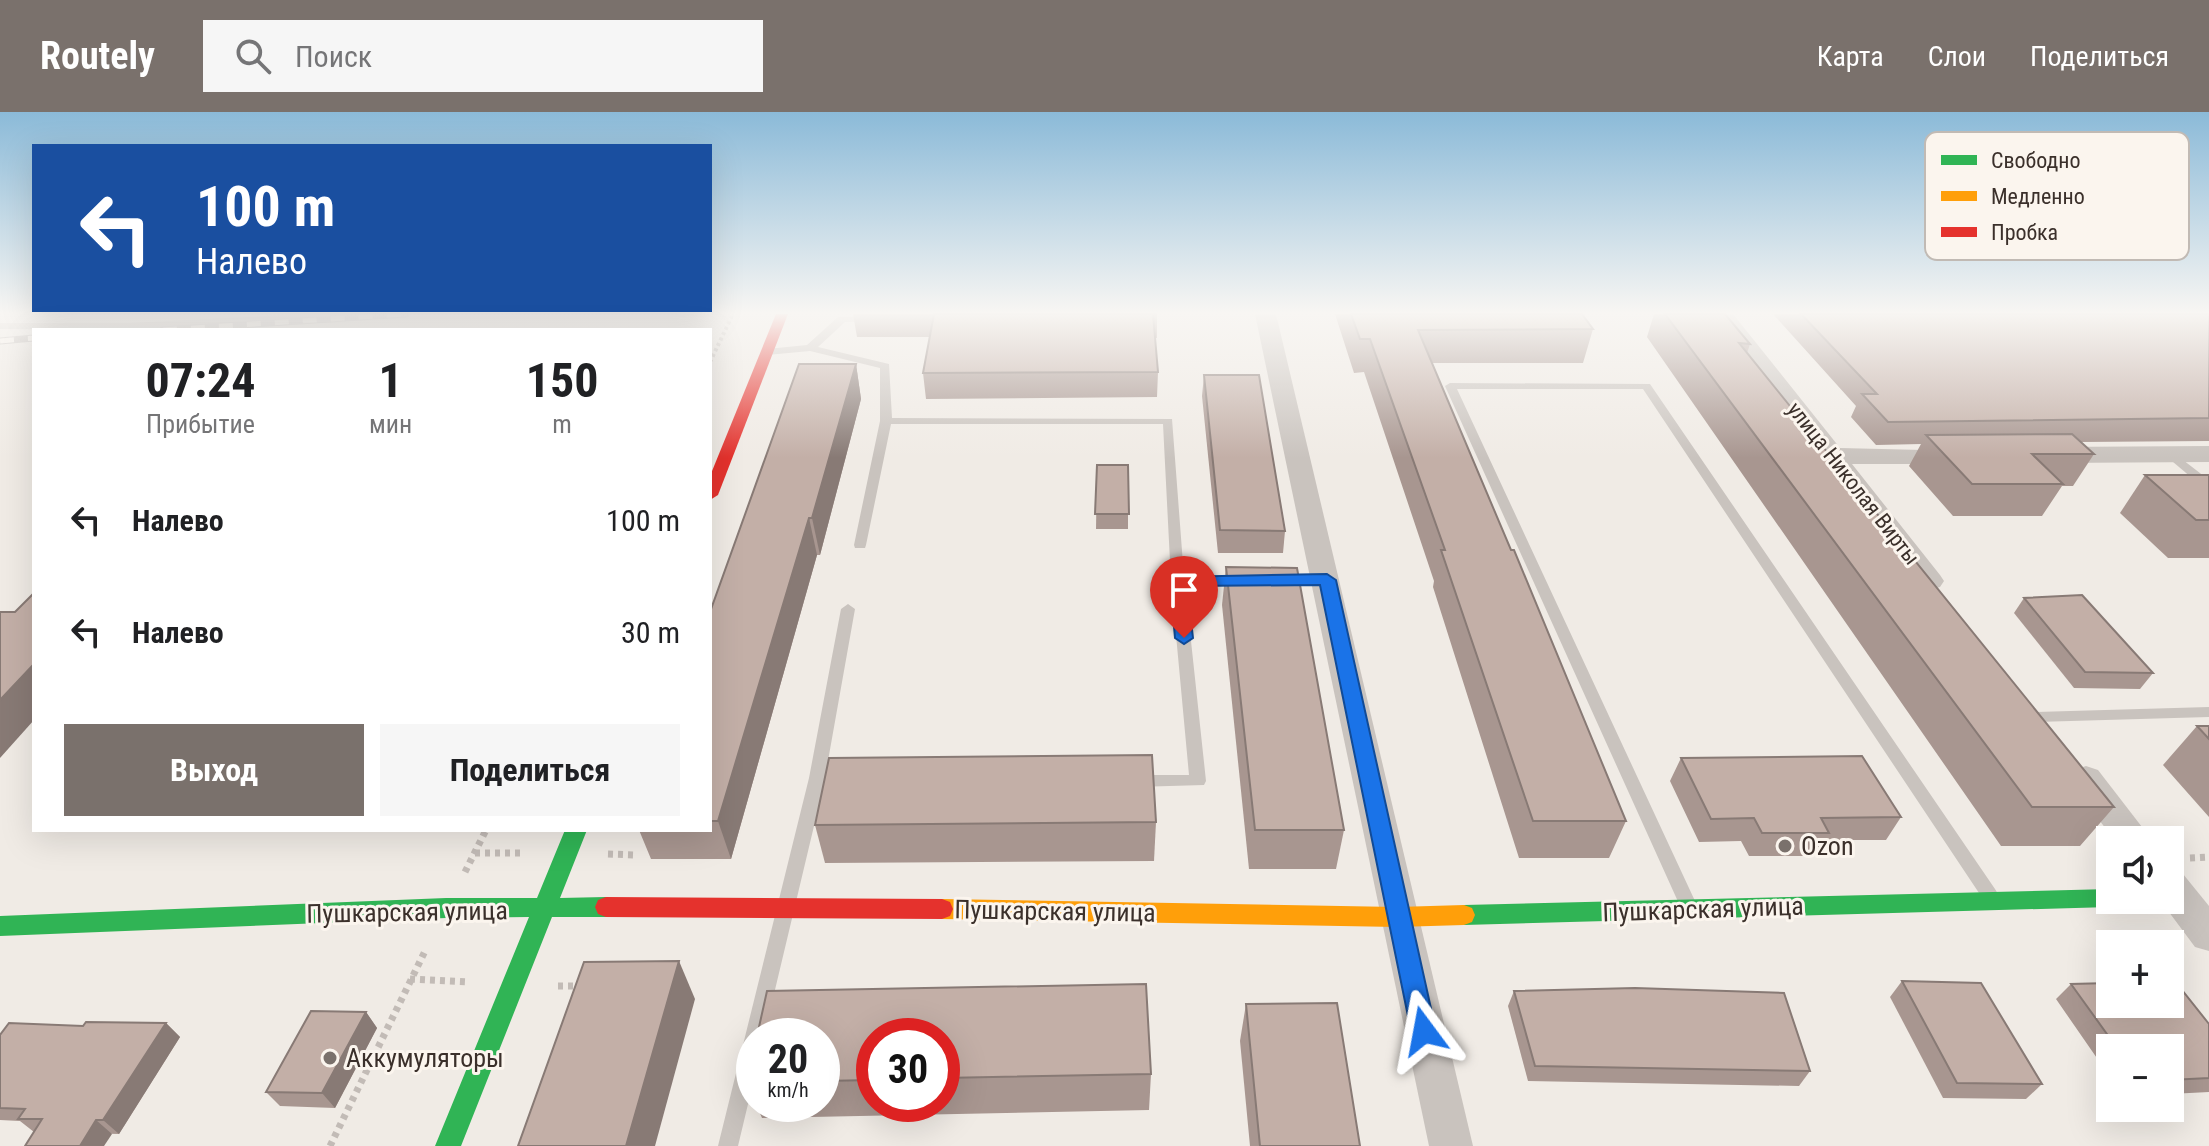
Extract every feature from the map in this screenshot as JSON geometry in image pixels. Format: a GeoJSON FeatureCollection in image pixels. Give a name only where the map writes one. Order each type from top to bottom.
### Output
{"type":"FeatureCollection","features":[{"type":"Feature","properties":{"kind":"street"},"geometry":{"type":"LineString","coordinates":[[712,490],[763,362]]}},
{"type":"Feature","properties":{"kind":"street"},"geometry":{"type":"LineString","coordinates":[[1276,362],[1327,580],[1397,917],[1451,1146]]}},
{"type":"Feature","properties":{"kind":"street","name":"улица Николая Вирты"},"geometry":{"type":"LineString","coordinates":[[1760,362],[1949,605]]}},
{"type":"Feature","properties":{"kind":"street"},"geometry":{"type":"LineString","coordinates":[[2032,455],[2209,454]]}},
{"type":"Feature","properties":{"kind":"street"},"geometry":{"type":"LineString","coordinates":[[1834,456],[1986,455]]}},
{"type":"Feature","properties":{"kind":"street"},"geometry":{"type":"LineString","coordinates":[[2017,692],[2123,826]]}},
{"type":"Feature","properties":{"kind":"street"},"geometry":{"type":"LineString","coordinates":[[448,1146],[575,832]]}},
{"type":"Feature","properties":{"kind":"street"},"geometry":{"type":"LineString","coordinates":[[2184,896],[2209,935]]}},
{"type":"Feature","properties":{"kind":"street","name":"Пушкарская улица"},"geometry":{"type":"LineString","coordinates":[[0,926],[446,908],[784,906],[1397,917],[2096,898]]}},
{"type":"Feature","properties":{"kind":"lane"},"geometry":{"type":"LineString","coordinates":[[860,545],[886,421],[885,366],[869,362]]}},
{"type":"Feature","properties":{"kind":"lane"},"geometry":{"type":"LineString","coordinates":[[1689,909],[1450,386],[1646,386],[1993,901]]}},
{"type":"Feature","properties":{"kind":"lane"},"geometry":{"type":"LineString","coordinates":[[886,421],[1168,421],[1178,581],[1198,781],[1119,780]]}},
{"type":"Feature","properties":{"kind":"lane"},"geometry":{"type":"LineString","coordinates":[[2170,454],[2209,486]]}},
{"type":"Feature","properties":{"kind":"lane"},"geometry":{"type":"LineString","coordinates":[[1178,581],[1253,580]]}},
{"type":"Feature","properties":{"kind":"lane"},"geometry":{"type":"LineString","coordinates":[[1268,580],[1327,580]]}},
{"type":"Feature","properties":{"kind":"lane"},"geometry":{"type":"LineString","coordinates":[[728,1146],[817,778],[848,609]]}},
{"type":"Feature","properties":{"kind":"lane"},"geometry":{"type":"LineString","coordinates":[[2036,717],[2209,712]]}},
{"type":"Feature","properties":{"kind":"lane"},"geometry":{"type":"LineString","coordinates":[[817,778],[864,778]]}},
{"type":"Feature","properties":{"kind":"path"},"geometry":{"type":"LineString","coordinates":[[330,1146],[485,832]]}},
{"type":"Feature","properties":{"kind":"building"},"geometry":{"type":"Polygon","coordinates":[[[925,362],[1157,362],[1158,372],[923,373],[925,362]]]}},
{"type":"Feature","properties":{"kind":"building"},"geometry":{"type":"Polygon","coordinates":[[[1378,362],[1432,362],[1511,550],[1514,550],[1626,821],[1533,821],[1441,550],[1445,550],[1378,362]]]}},
{"type":"Feature","properties":{"kind":"building"},"geometry":{"type":"Polygon","coordinates":[[[1701,362],[1755,362],[2114,807],[2032,807],[1701,362]]]}},
{"type":"Feature","properties":{"kind":"building"},"geometry":{"type":"Polygon","coordinates":[[[1847,362],[2209,362],[2209,418],[1888,422],[1862,394],[1877,394],[1847,362]]]}},
{"type":"Feature","properties":{"kind":"building"},"geometry":{"type":"Polygon","coordinates":[[[799,364],[856,364],[718,821],[712,821],[712,606],[799,364]]]}},
{"type":"Feature","properties":{"kind":"building"},"geometry":{"type":"Polygon","coordinates":[[[1204,375],[1259,375],[1285,531],[1220,530],[1204,375]]]}},
{"type":"Feature","properties":{"kind":"building"},"geometry":{"type":"Polygon","coordinates":[[[2072,434],[2094,454],[2032,454],[2063,484],[1972,484],[1926,435],[2072,434]]]}},
{"type":"Feature","properties":{"kind":"building"},"geometry":{"type":"Polygon","coordinates":[[[1097,465],[1128,465],[1129,514],[1095,514],[1097,465]]]}},
{"type":"Feature","properties":{"kind":"building"},"geometry":{"type":"Polygon","coordinates":[[[2145,475],[2209,475],[2209,520],[2196,520],[2145,475]]]}},
{"type":"Feature","properties":{"kind":"building"},"geometry":{"type":"Polygon","coordinates":[[[1226,567],[1297,568],[1344,830],[1255,830],[1226,567]]]}},
{"type":"Feature","properties":{"kind":"building"},"geometry":{"type":"Polygon","coordinates":[[[32,595],[32,666],[0,700],[0,612],[15,612],[32,595]]]}},
{"type":"Feature","properties":{"kind":"building"},"geometry":{"type":"Polygon","coordinates":[[[2082,595],[2153,673],[2085,672],[2024,598],[2082,595]]]}},
{"type":"Feature","properties":{"kind":"building"},"geometry":{"type":"Polygon","coordinates":[[[2197,726],[2209,726],[2209,739],[2197,726]]]}},
{"type":"Feature","properties":{"kind":"building"},"geometry":{"type":"Polygon","coordinates":[[[1152,755],[1156,822],[815,825],[829,758],[1152,755]]]}},
{"type":"Feature","properties":{"kind":"building"},"geometry":{"type":"Polygon","coordinates":[[[1862,756],[1901,817],[1821,818],[1829,833],[1762,833],[1754,818],[1711,819],[1681,758],[1862,756]]]}},
{"type":"Feature","properties":{"kind":"building"},"geometry":{"type":"Polygon","coordinates":[[[679,961],[626,1146],[518,1146],[584,962],[679,961]]]}},
{"type":"Feature","properties":{"kind":"building"},"geometry":{"type":"Polygon","coordinates":[[[1902,981],[1981,983],[2042,1084],[1957,1083],[1902,981]]]}},
{"type":"Feature","properties":{"kind":"building"},"geometry":{"type":"Polygon","coordinates":[[[2096,983],[2096,1018],[2184,1018],[2184,993],[2209,1024],[2209,1078],[2184,1079],[2184,1034],[2107,1034],[2071,984],[2096,983]]]}},
{"type":"Feature","properties":{"kind":"building"},"geometry":{"type":"Polygon","coordinates":[[[1146,984],[1151,1074],[960,1078],[960,1018],[856,1018],[856,1080],[840,1081],[840,1018],[761,1018],[767,991],[1146,984]]]}},
{"type":"Feature","properties":{"kind":"building"},"geometry":{"type":"Polygon","coordinates":[[[1635,988],[1784,993],[1810,1071],[1535,1066],[1514,991],[1635,988]]]}},
{"type":"Feature","properties":{"kind":"building"},"geometry":{"type":"Polygon","coordinates":[[[1337,1003],[1360,1146],[1260,1146],[1246,1004],[1337,1003]]]}},
{"type":"Feature","properties":{"kind":"building"},"geometry":{"type":"Polygon","coordinates":[[[311,1011],[366,1012],[322,1093],[266,1092],[311,1011]]]}},
{"type":"Feature","properties":{"kind":"building"},"geometry":{"type":"Polygon","coordinates":[[[86,1022],[166,1023],[103,1120],[96,1120],[80,1146],[25,1146],[42,1119],[18,1119],[25,1109],[0,1108],[0,1035],[9,1023],[83,1026],[86,1022]]]}},
{"type":"Feature","properties":{"kind":"traffic: fast"},"geometry":{"type":"LineString","coordinates":[[448,1146],[575,832]]}},
{"type":"Feature","properties":{"kind":"traffic: fast"},"geometry":{"type":"LineString","coordinates":[[1464,915],[2096,898]]}},
{"type":"Feature","properties":{"kind":"traffic: fast"},"geometry":{"type":"LineString","coordinates":[[0,926],[446,908],[606,907]]}},
{"type":"Feature","properties":{"kind":"traffic: slow"},"geometry":{"type":"LineString","coordinates":[[942,909],[1397,917],[1464,915]]}},
{"type":"Feature","properties":{"kind":"traffic: jam"},"geometry":{"type":"LineString","coordinates":[[712,490],[763,362]]}},
{"type":"Feature","properties":{"kind":"traffic: jam"},"geometry":{"type":"LineString","coordinates":[[606,907],[942,909]]}},
{"type":"Feature","properties":{"kind":"place","name":"Ozon"},"geometry":{"type":"Point","coordinates":[1785,846]}},
{"type":"Feature","properties":{"kind":"place","name":"Аккумуляторы"},"geometry":{"type":"Point","coordinates":[330,1058]}},
{"type":"Feature","properties":{"kind":"route"},"geometry":{"type":"LineString","coordinates":[[1184,638],[1178,581],[1327,580],[1397,917],[1424,1031]]}}]}
